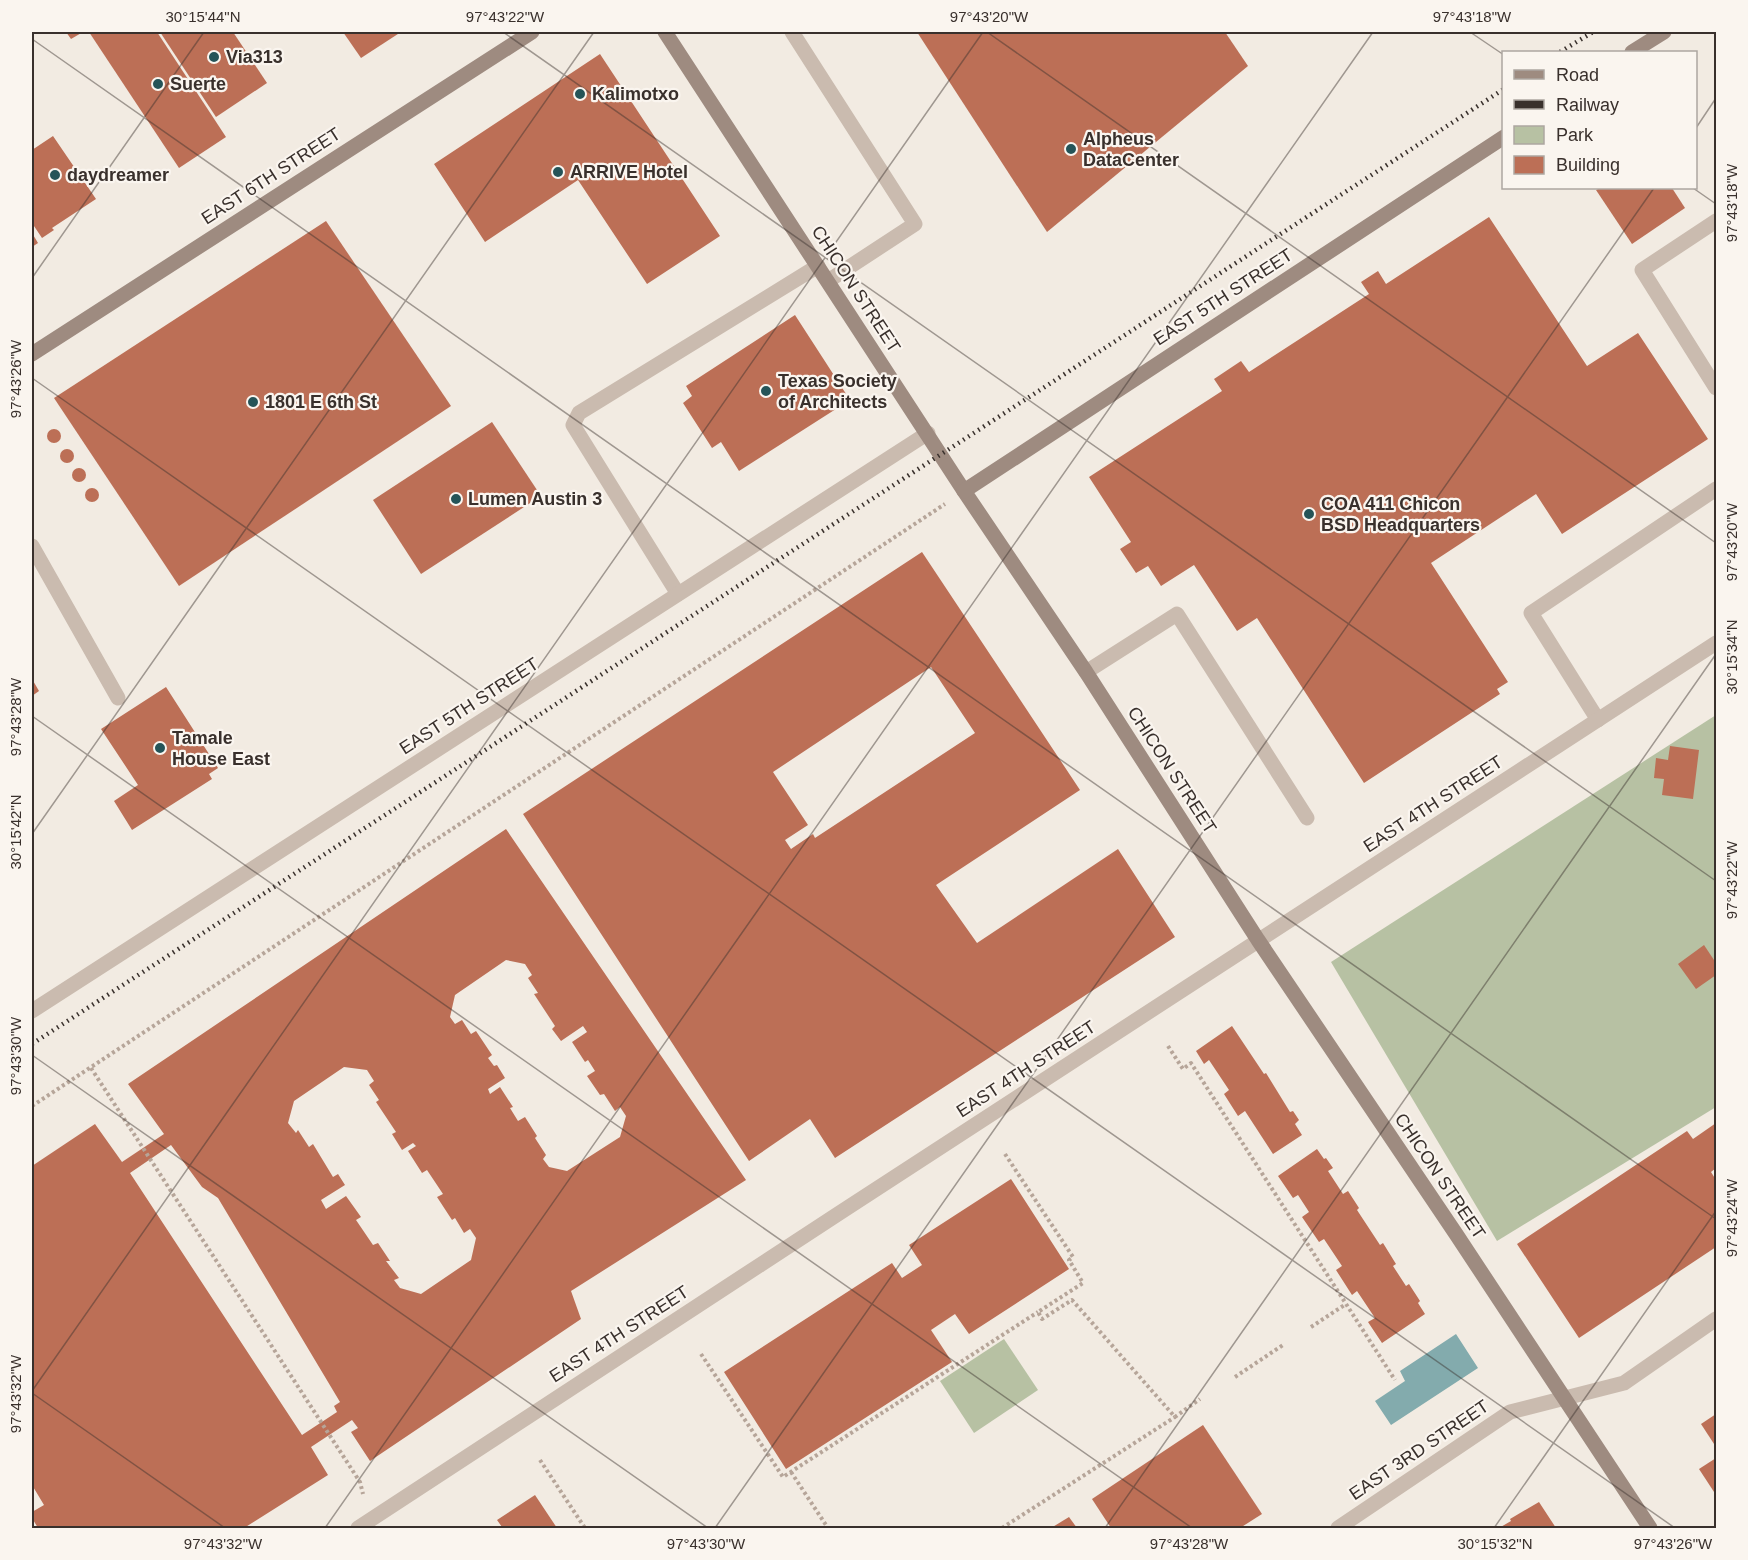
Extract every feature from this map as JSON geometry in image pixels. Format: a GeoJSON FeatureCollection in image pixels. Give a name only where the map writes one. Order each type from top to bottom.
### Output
{"type":"FeatureCollection","features":[{"type":"Feature","properties":{"kind":"street","name":"EAST 6TH STREET"},"geometry":{"type":"LineString","coordinates":[[32,354],[532,32]]}},
{"type":"Feature","properties":{"kind":"street","name":"CHICON STREET"},"geometry":{"type":"LineString","coordinates":[[665,32],[964,491],[1086,672],[1258,940],[1650,1528]]}},
{"type":"Feature","properties":{"kind":"street"},"geometry":{"type":"LineString","coordinates":[[792,32],[915,224],[828,281]]}},
{"type":"Feature","properties":{"kind":"street"},"geometry":{"type":"LineString","coordinates":[[1634,51],[1664,32]]}},
{"type":"Feature","properties":{"kind":"street","name":"EAST 5TH STREET"},"geometry":{"type":"LineString","coordinates":[[964,491],[1502,138]]}},
{"type":"Feature","properties":{"kind":"street"},"geometry":{"type":"LineString","coordinates":[[1716,221],[1642,270],[1716,388]]}},
{"type":"Feature","properties":{"kind":"street"},"geometry":{"type":"LineString","coordinates":[[678,594],[573,425],[579,413],[818,266]]}},
{"type":"Feature","properties":{"kind":"street","name":"EAST 5TH STREET"},"geometry":{"type":"LineString","coordinates":[[32,1011],[928,433]]}},
{"type":"Feature","properties":{"kind":"street"},"geometry":{"type":"LineString","coordinates":[[1598,720],[1531,613],[1716,489]]}},
{"type":"Feature","properties":{"kind":"street"},"geometry":{"type":"LineString","coordinates":[[32,546],[118,699]]}},
{"type":"Feature","properties":{"kind":"street"},"geometry":{"type":"LineString","coordinates":[[1086,672],[1177,614],[1306,818]]}},
{"type":"Feature","properties":{"kind":"street","name":"EAST 4TH STREET"},"geometry":{"type":"LineString","coordinates":[[363,1525],[1716,643]]}},
{"type":"Feature","properties":{"kind":"street","name":"EAST 3RD STREET"},"geometry":{"type":"LineString","coordinates":[[1338,1528],[1510,1412],[1624,1383],[1716,1319]]}},
{"type":"Feature","properties":{"kind":"path"},"geometry":{"type":"LineString","coordinates":[[32,1106],[964,491]]}},
{"type":"Feature","properties":{"kind":"path"},"geometry":{"type":"LineString","coordinates":[[1168,1046],[1183,1069],[1191,1063],[1395,1380]]}},
{"type":"Feature","properties":{"kind":"path"},"geometry":{"type":"LineString","coordinates":[[91,1068],[360,1482],[363,1525]]}},
{"type":"Feature","properties":{"kind":"path"},"geometry":{"type":"LineString","coordinates":[[701,1354],[783,1477],[1083,1283],[1069,1260],[1073,1257],[1005,1154]]}},
{"type":"Feature","properties":{"kind":"path"},"geometry":{"type":"LineString","coordinates":[[1038,1312],[1042,1319],[1072,1300],[1175,1417]]}},
{"type":"Feature","properties":{"kind":"path"},"geometry":{"type":"LineString","coordinates":[[1311,1327],[1346,1304]]}},
{"type":"Feature","properties":{"kind":"path"},"geometry":{"type":"LineString","coordinates":[[1235,1377],[1283,1346]]}},
{"type":"Feature","properties":{"kind":"path"},"geometry":{"type":"LineString","coordinates":[[1002,1528],[1200,1399]]}},
{"type":"Feature","properties":{"kind":"path"},"geometry":{"type":"LineString","coordinates":[[540,1460],[585,1528]]}},
{"type":"Feature","properties":{"kind":"path"},"geometry":{"type":"LineString","coordinates":[[791,1472],[828,1528]]}},
{"type":"Feature","properties":{"kind":"green space"},"geometry":{"type":"Polygon","coordinates":[[[1716,715],[1716,1107],[1497,1241],[1331,962],[1716,715]]]}},
{"type":"Feature","properties":{"kind":"green space"},"geometry":{"type":"Polygon","coordinates":[[[1004,1339],[1038,1390],[974,1433],[940,1381],[1004,1339]]]}},
{"type":"Feature","properties":{"kind":"water"},"geometry":{"type":"Polygon","coordinates":[[[1456,1334],[1478,1368],[1391,1425],[1375,1401],[1405,1381],[1400,1371],[1456,1334]]]}},
{"type":"Feature","properties":{"kind":"building"},"geometry":{"type":"Polygon","coordinates":[[[66,32],[83,32],[71,39],[66,32]]]}},
{"type":"Feature","properties":{"kind":"building","name":"Suerte"},"geometry":{"type":"Polygon","coordinates":[[[89,32],[157,32],[226,137],[179,168],[89,32]]]}},
{"type":"Feature","properties":{"kind":"building","name":"Via313"},"geometry":{"type":"Polygon","coordinates":[[[160,32],[233,32],[267,83],[216,117],[160,32]]]}},
{"type":"Feature","properties":{"kind":"building"},"geometry":{"type":"Polygon","coordinates":[[[343,32],[401,32],[361,58],[343,32]]]}},
{"type":"Feature","properties":{"kind":"building","name":"Alpheus DataCenter"},"geometry":{"type":"Polygon","coordinates":[[[917,32],[1225,32],[1248,66],[1047,232],[917,32]]]}},
{"type":"Feature","properties":{"kind":"building","name":"ARRIVE Hotel"},"geometry":{"type":"Polygon","coordinates":[[[600,54],[720,236],[647,284],[578,180],[485,242],[434,164],[600,54]]]}},
{"type":"Feature","properties":{"kind":"building","name":"daydreamer"},"geometry":{"type":"Polygon","coordinates":[[[53,136],[96,199],[52,228],[54,230],[42,238],[32,223],[32,150],[53,136]]]}},
{"type":"Feature","properties":{"kind":"building"},"geometry":{"type":"Polygon","coordinates":[[[1673,189],[1685,208],[1632,244],[1596,190],[1673,189]]]}},
{"type":"Feature","properties":{"kind":"building","name":"COA 411 Chicon BSD Headquarters"},"geometry":{"type":"Polygon","coordinates":[[[1489,217],[1587,366],[1638,333],[1708,439],[1562,534],[1536,494],[1431,563],[1508,682],[1497,689],[1500,694],[1364,783],[1257,618],[1237,631],[1194,565],[1161,586],[1148,566],[1136,573],[1120,549],[1131,542],[1089,477],[1222,391],[1214,379],[1241,361],[1249,372],[1369,294],[1361,282],[1378,271],[1386,284],[1489,217]]]}},
{"type":"Feature","properties":{"kind":"building","name":"1801 E 6th St"},"geometry":{"type":"Polygon","coordinates":[[[326,221],[451,406],[179,586],[54,398],[326,221]]]}},
{"type":"Feature","properties":{"kind":"building"},"geometry":{"type":"Polygon","coordinates":[[[32,233],[38,243],[32,247],[32,233]]]}},
{"type":"Feature","properties":{"kind":"building","name":"Texas Society of Architects"},"geometry":{"type":"Polygon","coordinates":[[[795,315],[850,400],[739,471],[721,442],[712,448],[683,403],[692,396],[686,386],[795,315]]]}},
{"type":"Feature","properties":{"kind":"building","name":"Lumen Austin 3"},"geometry":{"type":"Polygon","coordinates":[[[492,422],[541,496],[421,574],[373,500],[492,422]]]}},
{"type":"Feature","properties":{"kind":"building"},"geometry":{"type":"Polygon","coordinates":[[[51,429],[57,429],[61,436],[57,443],[51,443],[47,439],[47,433],[51,429]]]}},
{"type":"Feature","properties":{"kind":"building"},"geometry":{"type":"Polygon","coordinates":[[[64,449],[70,449],[74,456],[70,463],[64,463],[60,459],[60,453],[64,449]]]}},
{"type":"Feature","properties":{"kind":"building"},"geometry":{"type":"Polygon","coordinates":[[[76,468],[82,468],[86,475],[82,482],[76,482],[72,478],[72,472],[76,468]]]}},
{"type":"Feature","properties":{"kind":"building"},"geometry":{"type":"Polygon","coordinates":[[[89,488],[95,488],[99,495],[95,502],[89,502],[85,498],[85,492],[89,488]]]}},
{"type":"Feature","properties":{"kind":"building"},"geometry":{"type":"Polygon","coordinates":[[[922,552],[1080,790],[936,885],[977,943],[1118,849],[1175,937],[835,1158],[810,1119],[749,1161],[523,814],[922,552]],[[931,667],[773,772],[808,825],[785,840],[791,849],[813,834],[815,838],[975,733],[931,667]]]}},
{"type":"Feature","properties":{"kind":"building"},"geometry":{"type":"Polygon","coordinates":[[[32,679],[39,691],[32,696],[32,679]]]}},
{"type":"Feature","properties":{"kind":"building","name":"Tamale House East"},"geometry":{"type":"Polygon","coordinates":[[[166,687],[218,768],[209,774],[212,779],[132,830],[114,801],[138,785],[101,729],[166,687]]]}},
{"type":"Feature","properties":{"kind":"building"},"geometry":{"type":"Polygon","coordinates":[[[1670,746],[1699,750],[1693,799],[1662,795],[1664,779],[1654,778],[1656,758],[1668,760],[1670,746]]]}},
{"type":"Feature","properties":{"kind":"building"},"geometry":{"type":"Polygon","coordinates":[[[506,829],[746,1180],[571,1291],[581,1319],[370,1461],[351,1432],[358,1428],[352,1420],[311,1447],[328,1475],[244,1528],[38,1528],[32,1518],[32,1512],[44,1505],[32,1485],[32,1166],[95,1124],[122,1162],[164,1134],[128,1084],[506,829]],[[506,960],[455,995],[450,1017],[455,1024],[462,1020],[471,1034],[476,1031],[492,1055],[488,1058],[494,1066],[497,1065],[505,1078],[488,1089],[490,1094],[500,1087],[513,1107],[510,1108],[518,1121],[525,1117],[537,1136],[535,1138],[546,1155],[543,1159],[549,1167],[567,1171],[620,1137],[626,1116],[620,1107],[615,1111],[604,1094],[600,1095],[587,1076],[595,1071],[588,1060],[585,1062],[572,1042],[587,1032],[583,1026],[561,1041],[552,1029],[555,1026],[534,994],[538,993],[528,978],[532,975],[525,964],[506,960]],[[344,1067],[294,1101],[288,1123],[296,1133],[298,1130],[309,1147],[313,1144],[333,1177],[338,1174],[345,1185],[321,1200],[326,1209],[346,1196],[361,1217],[356,1220],[373,1245],[378,1243],[390,1261],[386,1261],[399,1278],[394,1280],[400,1288],[421,1294],[471,1260],[476,1238],[470,1229],[464,1233],[455,1218],[452,1220],[437,1197],[443,1194],[427,1170],[422,1173],[408,1151],[416,1146],[413,1143],[402,1150],[392,1134],[396,1132],[376,1102],[379,1100],[369,1085],[374,1081],[367,1070],[344,1067]],[[171,1145],[130,1173],[302,1435],[337,1412],[334,1406],[340,1402],[218,1198],[202,1187],[171,1145]]]}},
{"type":"Feature","properties":{"kind":"building"},"geometry":{"type":"Polygon","coordinates":[[[1704,945],[1716,963],[1716,975],[1696,989],[1678,964],[1704,945]]]}},
{"type":"Feature","properties":{"kind":"building"},"geometry":{"type":"Polygon","coordinates":[[[1232,1026],[1264,1074],[1266,1073],[1290,1112],[1293,1111],[1299,1120],[1295,1124],[1302,1135],[1273,1154],[1245,1111],[1238,1116],[1224,1094],[1229,1090],[1209,1060],[1204,1064],[1196,1051],[1232,1026]]]}},
{"type":"Feature","properties":{"kind":"building"},"geometry":{"type":"Polygon","coordinates":[[[1716,1123],[1716,1168],[1711,1172],[1716,1180],[1716,1247],[1579,1338],[1517,1244],[1687,1131],[1693,1139],[1716,1123]]]}},
{"type":"Feature","properties":{"kind":"building"},"geometry":{"type":"Polygon","coordinates":[[[1317,1149],[1333,1168],[1328,1171],[1343,1194],[1348,1191],[1359,1208],[1357,1210],[1380,1245],[1383,1243],[1396,1264],[1393,1266],[1406,1286],[1409,1284],[1425,1314],[1382,1343],[1368,1322],[1375,1318],[1357,1291],[1352,1295],[1336,1270],[1342,1266],[1324,1239],[1319,1242],[1302,1217],[1309,1212],[1298,1195],[1293,1198],[1278,1176],[1317,1149]]]}},
{"type":"Feature","properties":{"kind":"building"},"geometry":{"type":"Polygon","coordinates":[[[1011,1179],[1069,1269],[969,1334],[955,1314],[931,1330],[952,1362],[786,1469],[724,1372],[892,1263],[902,1278],[922,1265],[909,1245],[1011,1179]]]}},
{"type":"Feature","properties":{"kind":"building"},"geometry":{"type":"Polygon","coordinates":[[[1716,1414],[1716,1447],[1701,1424],[1716,1414]]]}},
{"type":"Feature","properties":{"kind":"building"},"geometry":{"type":"Polygon","coordinates":[[[1203,1425],[1262,1514],[1240,1528],[1111,1528],[1092,1499],[1203,1425]]]}},
{"type":"Feature","properties":{"kind":"building"},"geometry":{"type":"Polygon","coordinates":[[[1716,1458],[1716,1495],[1699,1469],[1716,1458]]]}},
{"type":"Feature","properties":{"kind":"building"},"geometry":{"type":"Polygon","coordinates":[[[535,1495],[557,1528],[499,1528],[502,1527],[497,1520],[535,1495]]]}},
{"type":"Feature","properties":{"kind":"building"},"geometry":{"type":"Polygon","coordinates":[[[1539,1502],[1556,1528],[1499,1528],[1511,1521],[1510,1519],[1539,1502]]]}},
{"type":"Feature","properties":{"kind":"building"},"geometry":{"type":"Polygon","coordinates":[[[1069,1517],[1077,1528],[1051,1528],[1069,1517]]]}},
{"type":"Feature","properties":{"kind":"railway"},"geometry":{"type":"LineString","coordinates":[[1562,51],[1593,32]]}},
{"type":"Feature","properties":{"kind":"railway"},"geometry":{"type":"LineString","coordinates":[[32,1044],[1502,90]]}},
{"type":"Feature","properties":{"kind":"place","name":"Via313"},"geometry":{"type":"Point","coordinates":[214,57]}},
{"type":"Feature","properties":{"kind":"place","name":"Suerte"},"geometry":{"type":"Point","coordinates":[158,84]}},
{"type":"Feature","properties":{"kind":"place","name":"Kalimotxo"},"geometry":{"type":"Point","coordinates":[580,94]}},
{"type":"Feature","properties":{"kind":"place","name":"Alpheus DataCenter"},"geometry":{"type":"Point","coordinates":[1071,149]}},
{"type":"Feature","properties":{"kind":"place","name":"ARRIVE Hotel"},"geometry":{"type":"Point","coordinates":[558,172]}},
{"type":"Feature","properties":{"kind":"place","name":"daydreamer"},"geometry":{"type":"Point","coordinates":[55,175]}},
{"type":"Feature","properties":{"kind":"place","name":"Texas Society of Architects"},"geometry":{"type":"Point","coordinates":[766,391]}},
{"type":"Feature","properties":{"kind":"place","name":"1801 E 6th St"},"geometry":{"type":"Point","coordinates":[253,402]}},
{"type":"Feature","properties":{"kind":"place","name":"Lumen Austin 3"},"geometry":{"type":"Point","coordinates":[456,499]}},
{"type":"Feature","properties":{"kind":"place","name":"COA 411 Chicon BSD Headquarters"},"geometry":{"type":"Point","coordinates":[1309,514]}},
{"type":"Feature","properties":{"kind":"place","name":"Tamale House East"},"geometry":{"type":"Point","coordinates":[160,748]}}]}
